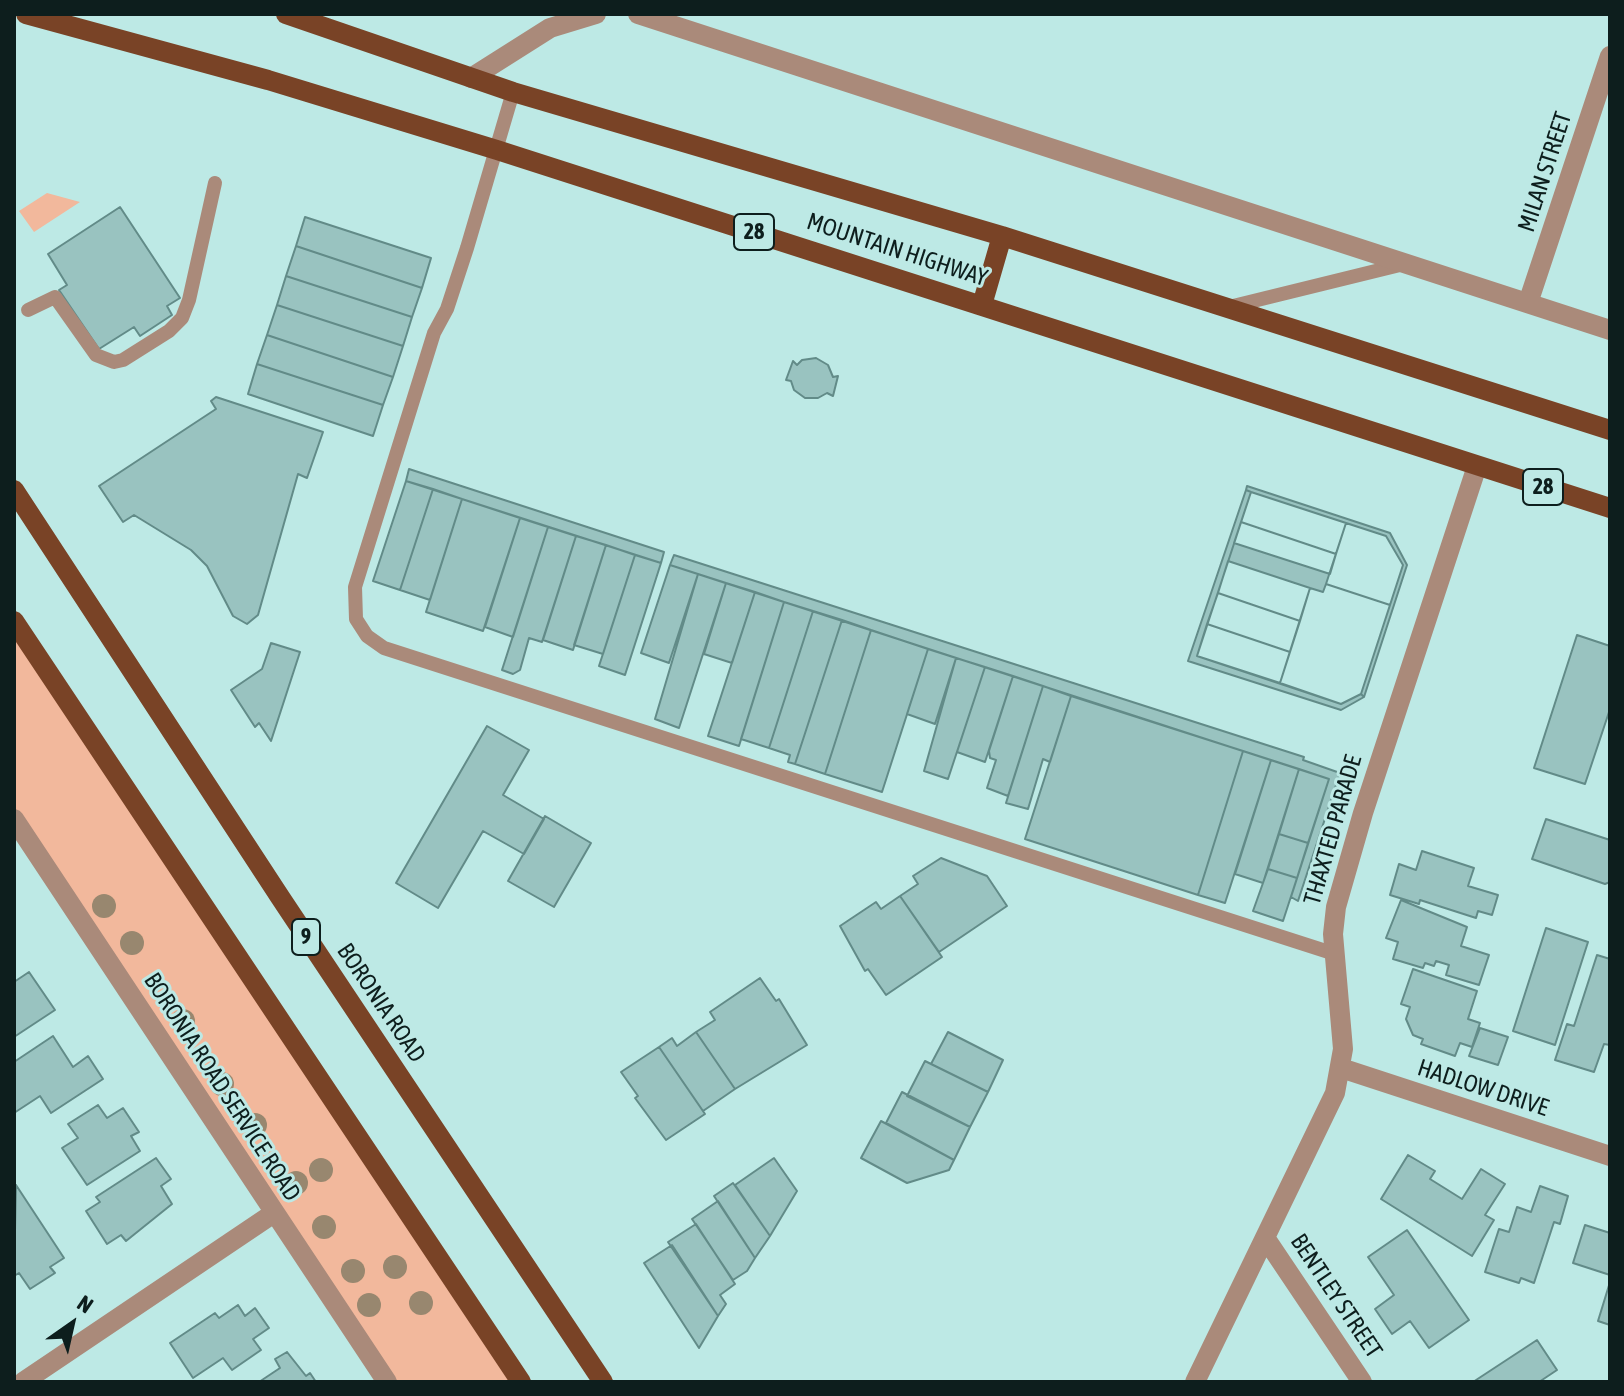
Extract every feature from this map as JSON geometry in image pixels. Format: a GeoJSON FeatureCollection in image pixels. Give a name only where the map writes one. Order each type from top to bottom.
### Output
{"type":"FeatureCollection","features":[{"type":"Feature","properties":{"kind":"main road","name":"MOUNTAIN HIGHWAY"},"geometry":{"type":"LineString","coordinates":[[26,14],[268,80],[497,150],[1610,508]]}},
{"type":"Feature","properties":{"kind":"main road","name":"MOUNTAIN HIGHWAY"},"geometry":{"type":"LineString","coordinates":[[286,14],[513,92],[1002,236],[1610,430]]}},
{"type":"Feature","properties":{"kind":"main road"},"geometry":{"type":"LineString","coordinates":[[982,305],[1002,236]]}},
{"type":"Feature","properties":{"kind":"main road","name":"BORONIA ROAD"},"geometry":{"type":"LineString","coordinates":[[14,490],[603,1382]]}},
{"type":"Feature","properties":{"kind":"main road"},"geometry":{"type":"LineString","coordinates":[[14,621],[521,1382]]}},
{"type":"Feature","properties":{"kind":"street"},"geometry":{"type":"LineString","coordinates":[[471,78],[551,21],[596,14]]}},
{"type":"Feature","properties":{"kind":"street"},"geometry":{"type":"LineString","coordinates":[[638,14],[1610,330]]}},
{"type":"Feature","properties":{"kind":"street","name":"MILAN STREET"},"geometry":{"type":"LineString","coordinates":[[1528,303],[1610,56]]}},
{"type":"Feature","properties":{"kind":"street","name":"THAXTED PARADE"},"geometry":{"type":"LineString","coordinates":[[1195,1382],[1329,1108],[1341,1068],[1342,1034],[1333,920],[1343,874],[1477,466]]}},
{"type":"Feature","properties":{"kind":"street","name":"BORONIA ROAD SERVICE ROAD"},"geometry":{"type":"LineString","coordinates":[[14,819],[387,1382]]}},
{"type":"Feature","properties":{"kind":"street","name":"HADLOW DRIVE"},"geometry":{"type":"LineString","coordinates":[[1341,1068],[1610,1156]]}},
{"type":"Feature","properties":{"kind":"street"},"geometry":{"type":"LineString","coordinates":[[23,1382],[274,1213]]}},
{"type":"Feature","properties":{"kind":"street","name":"BENTLEY STREET"},"geometry":{"type":"LineString","coordinates":[[1266,1239],[1362,1382]]}},
{"type":"Feature","properties":{"kind":"lane"},"geometry":{"type":"LineString","coordinates":[[513,92],[447,309],[434,333],[355,587],[356,619],[367,636],[400,653],[1335,954]]}},
{"type":"Feature","properties":{"kind":"lane"},"geometry":{"type":"LineString","coordinates":[[28,310],[55,297],[96,355],[114,362],[123,360],[169,331],[182,318],[189,300],[215,183]]}},
{"type":"Feature","properties":{"kind":"lane"},"geometry":{"type":"LineString","coordinates":[[1229,307],[1404,263]]}},
{"type":"Feature","properties":{"kind":"shaded area"},"geometry":{"type":"Polygon","coordinates":[[[47,193],[80,202],[34,232],[19,211],[47,193]]]}},
{"type":"Feature","properties":{"kind":"shaded area"},"geometry":{"type":"Polygon","coordinates":[[[14,621],[521,1382],[387,1382],[14,819],[14,621]]]}},
{"type":"Feature","properties":{"kind":"building"},"geometry":{"type":"Polygon","coordinates":[[[120,207],[180,298],[167,306],[172,315],[140,336],[134,327],[99,349],[59,290],[67,285],[48,254],[120,207]]]}},
{"type":"Feature","properties":{"kind":"building"},"geometry":{"type":"Polygon","coordinates":[[[305,217],[431,258],[422,288],[296,246],[305,217]]]}},
{"type":"Feature","properties":{"kind":"building"},"geometry":{"type":"Polygon","coordinates":[[[296,246],[422,288],[412,317],[286,276],[296,246]]]}},
{"type":"Feature","properties":{"kind":"building"},"geometry":{"type":"Polygon","coordinates":[[[286,276],[412,317],[403,346],[277,305],[286,276]]]}},
{"type":"Feature","properties":{"kind":"building"},"geometry":{"type":"Polygon","coordinates":[[[277,305],[403,346],[393,377],[267,335],[277,305]]]}},
{"type":"Feature","properties":{"kind":"building"},"geometry":{"type":"Polygon","coordinates":[[[267,335],[393,377],[383,405],[257,364],[267,335]]]}},
{"type":"Feature","properties":{"kind":"building"},"geometry":{"type":"Polygon","coordinates":[[[816,358],[828,365],[833,377],[838,376],[833,396],[827,393],[818,398],[805,398],[794,390],[791,381],[786,380],[793,361],[797,365],[802,360],[816,358]]]}},
{"type":"Feature","properties":{"kind":"building"},"geometry":{"type":"Polygon","coordinates":[[[257,364],[383,405],[373,436],[248,394],[257,364]]]}},
{"type":"Feature","properties":{"kind":"building"},"geometry":{"type":"Polygon","coordinates":[[[216,397],[323,432],[307,478],[298,474],[258,615],[247,624],[233,616],[207,566],[191,550],[134,515],[123,522],[99,486],[216,409],[211,401],[216,397]]]}},
{"type":"Feature","properties":{"kind":"building"},"geometry":{"type":"Polygon","coordinates":[[[409,469],[664,552],[661,563],[406,481],[409,469]]]}},
{"type":"Feature","properties":{"kind":"building"},"geometry":{"type":"Polygon","coordinates":[[[406,481],[433,489],[400,590],[373,581],[406,481]]]}},
{"type":"Feature","properties":{"kind":"building"},"geometry":{"type":"Polygon","coordinates":[[[1247,486],[1390,533],[1407,565],[1364,697],[1361,694],[1403,565],[1386,536],[1251,492],[1246,490],[1247,486]]]}},
{"type":"Feature","properties":{"kind":"building"},"geometry":{"type":"Polygon","coordinates":[[[433,489],[462,499],[430,600],[400,590],[433,489]]]}},
{"type":"Feature","properties":{"kind":"building"},"geometry":{"type":"Polygon","coordinates":[[[1246,490],[1251,492],[1197,656],[1341,704],[1361,694],[1364,697],[1341,710],[1188,661],[1246,490]]]}},
{"type":"Feature","properties":{"kind":"building"},"geometry":{"type":"Polygon","coordinates":[[[1251,492],[1346,523],[1336,554],[1241,522],[1251,492]]]}},
{"type":"Feature","properties":{"kind":"building"},"geometry":{"type":"Polygon","coordinates":[[[1251,492],[1386,536],[1403,565],[1361,694],[1341,704],[1197,656],[1251,492]]]}},
{"type":"Feature","properties":{"kind":"building"},"geometry":{"type":"Polygon","coordinates":[[[462,499],[520,518],[483,631],[426,612],[462,499]]]}},
{"type":"Feature","properties":{"kind":"building"},"geometry":{"type":"Polygon","coordinates":[[[520,518],[548,527],[513,637],[485,627],[520,518]]]}},
{"type":"Feature","properties":{"kind":"building"},"geometry":{"type":"Polygon","coordinates":[[[1241,522],[1336,554],[1330,574],[1234,543],[1241,522]]]}},
{"type":"Feature","properties":{"kind":"building"},"geometry":{"type":"Polygon","coordinates":[[[1346,523],[1386,536],[1403,565],[1390,605],[1326,584],[1346,523]]]}},
{"type":"Feature","properties":{"kind":"building"},"geometry":{"type":"Polygon","coordinates":[[[548,527],[576,536],[542,642],[529,638],[520,670],[513,674],[502,670],[548,527]]]}},
{"type":"Feature","properties":{"kind":"building"},"geometry":{"type":"Polygon","coordinates":[[[576,536],[606,545],[573,650],[543,640],[576,536]]]}},
{"type":"Feature","properties":{"kind":"building"},"geometry":{"type":"Polygon","coordinates":[[[606,545],[635,555],[603,654],[574,645],[606,545]]]}},
{"type":"Feature","properties":{"kind":"building"},"geometry":{"type":"Polygon","coordinates":[[[635,555],[661,563],[625,675],[599,666],[635,555]]]}},
{"type":"Feature","properties":{"kind":"building"},"geometry":{"type":"Polygon","coordinates":[[[674,555],[1304,757],[1303,760],[1340,773],[1298,901],[1291,897],[1329,779],[670,565],[674,555]]]}},
{"type":"Feature","properties":{"kind":"building"},"geometry":{"type":"Polygon","coordinates":[[[1228,561],[1310,588],[1300,621],[1218,593],[1228,561]]]}},
{"type":"Feature","properties":{"kind":"building"},"geometry":{"type":"Polygon","coordinates":[[[670,565],[698,574],[669,663],[641,653],[670,565]]]}},
{"type":"Feature","properties":{"kind":"building"},"geometry":{"type":"Polygon","coordinates":[[[698,574],[726,583],[679,728],[655,719],[698,574]]]}},
{"type":"Feature","properties":{"kind":"building"},"geometry":{"type":"Polygon","coordinates":[[[726,583],[755,592],[732,663],[704,654],[726,583]]]}},
{"type":"Feature","properties":{"kind":"building"},"geometry":{"type":"Polygon","coordinates":[[[1326,584],[1390,605],[1361,694],[1341,704],[1280,683],[1310,588],[1323,592],[1326,584]]]}},
{"type":"Feature","properties":{"kind":"building"},"geometry":{"type":"Polygon","coordinates":[[[755,592],[784,602],[739,746],[708,736],[755,592]]]}},
{"type":"Feature","properties":{"kind":"building"},"geometry":{"type":"Polygon","coordinates":[[[1218,593],[1300,621],[1290,652],[1207,624],[1218,593]]]}},
{"type":"Feature","properties":{"kind":"building"},"geometry":{"type":"Polygon","coordinates":[[[784,602],[813,611],[769,748],[741,739],[784,602]]]}},
{"type":"Feature","properties":{"kind":"building"},"geometry":{"type":"Polygon","coordinates":[[[813,611],[842,620],[795,764],[788,762],[790,755],[769,748],[813,611]]]}},
{"type":"Feature","properties":{"kind":"building"},"geometry":{"type":"Polygon","coordinates":[[[842,620],[871,630],[825,774],[795,764],[842,620]]]}},
{"type":"Feature","properties":{"kind":"building"},"geometry":{"type":"Polygon","coordinates":[[[1207,624],[1290,652],[1280,683],[1197,656],[1207,624]]]}},
{"type":"Feature","properties":{"kind":"building"},"geometry":{"type":"Polygon","coordinates":[[[871,630],[928,649],[882,792],[825,774],[871,630]]]}},
{"type":"Feature","properties":{"kind":"building"},"geometry":{"type":"Polygon","coordinates":[[[1577,635],[1610,646],[1610,709],[1585,784],[1534,768],[1577,635]]]}},
{"type":"Feature","properties":{"kind":"building"},"geometry":{"type":"Polygon","coordinates":[[[271,643],[300,652],[271,741],[259,723],[255,727],[231,690],[262,669],[271,643]]]}},
{"type":"Feature","properties":{"kind":"building"},"geometry":{"type":"Polygon","coordinates":[[[928,649],[956,658],[935,724],[907,714],[928,649]]]}},
{"type":"Feature","properties":{"kind":"building"},"geometry":{"type":"Polygon","coordinates":[[[956,658],[985,667],[948,779],[924,771],[956,658]]]}},
{"type":"Feature","properties":{"kind":"building"},"geometry":{"type":"Polygon","coordinates":[[[985,667],[1013,676],[985,762],[957,752],[985,667]]]}},
{"type":"Feature","properties":{"kind":"building"},"geometry":{"type":"Polygon","coordinates":[[[1013,676],[1043,686],[1008,796],[987,788],[996,760],[990,758],[989,751],[1013,676]]]}},
{"type":"Feature","properties":{"kind":"building"},"geometry":{"type":"Polygon","coordinates":[[[1043,686],[1071,696],[1050,762],[1043,759],[1028,809],[1006,803],[1043,686]]]}},
{"type":"Feature","properties":{"kind":"building"},"geometry":{"type":"Polygon","coordinates":[[[1071,696],[1243,751],[1198,895],[1025,839],[1071,696]]]}},
{"type":"Feature","properties":{"kind":"building"},"geometry":{"type":"Polygon","coordinates":[[[487,726],[529,750],[503,795],[544,819],[524,854],[483,831],[438,908],[396,883],[487,726]]]}},
{"type":"Feature","properties":{"kind":"building"},"geometry":{"type":"Polygon","coordinates":[[[1243,751],[1271,760],[1225,903],[1198,895],[1243,751]]]}},
{"type":"Feature","properties":{"kind":"building"},"geometry":{"type":"Polygon","coordinates":[[[1271,760],[1299,769],[1263,883],[1235,874],[1271,760]]]}},
{"type":"Feature","properties":{"kind":"building"},"geometry":{"type":"Polygon","coordinates":[[[1299,769],[1329,779],[1308,843],[1279,834],[1299,769]]]}},
{"type":"Feature","properties":{"kind":"building"},"geometry":{"type":"Polygon","coordinates":[[[545,816],[591,843],[554,907],[508,881],[545,816]]]}},
{"type":"Feature","properties":{"kind":"building"},"geometry":{"type":"Polygon","coordinates":[[[1546,819],[1610,840],[1610,882],[1605,884],[1532,859],[1546,819]]]}},
{"type":"Feature","properties":{"kind":"building"},"geometry":{"type":"Polygon","coordinates":[[[1279,834],[1308,843],[1297,878],[1268,869],[1279,834]]]}},
{"type":"Feature","properties":{"kind":"building"},"geometry":{"type":"Polygon","coordinates":[[[1422,851],[1474,868],[1468,886],[1498,895],[1492,915],[1478,911],[1476,918],[1420,900],[1419,904],[1390,895],[1399,864],[1416,870],[1422,851]]]}},
{"type":"Feature","properties":{"kind":"building"},"geometry":{"type":"Polygon","coordinates":[[[941,858],[987,876],[1007,906],[939,952],[900,896],[918,884],[913,876],[941,858]]]}},
{"type":"Feature","properties":{"kind":"building"},"geometry":{"type":"Polygon","coordinates":[[[1268,869],[1297,878],[1283,921],[1253,911],[1268,869]]]}},
{"type":"Feature","properties":{"kind":"building"},"geometry":{"type":"Polygon","coordinates":[[[900,896],[942,957],[886,995],[868,969],[865,971],[840,926],[876,902],[881,909],[900,896]]]}},
{"type":"Feature","properties":{"kind":"building"},"geometry":{"type":"Polygon","coordinates":[[[1401,900],[1467,927],[1461,946],[1489,955],[1479,985],[1446,975],[1449,965],[1436,961],[1434,966],[1425,963],[1423,968],[1393,959],[1398,942],[1386,938],[1401,900]]]}},
{"type":"Feature","properties":{"kind":"building"},"geometry":{"type":"Polygon","coordinates":[[[1546,928],[1588,942],[1555,1045],[1513,1031],[1546,928]]]}},
{"type":"Feature","properties":{"kind":"building"},"geometry":{"type":"Polygon","coordinates":[[[1597,955],[1610,959],[1610,1045],[1604,1044],[1594,1072],[1555,1060],[1567,1024],[1574,1026],[1597,955]]]}},
{"type":"Feature","properties":{"kind":"building"},"geometry":{"type":"Polygon","coordinates":[[[1413,969],[1477,991],[1468,1019],[1480,1023],[1472,1047],[1460,1043],[1455,1056],[1421,1044],[1423,1039],[1413,1035],[1406,1019],[1410,1007],[1401,1004],[1413,969]]]}},
{"type":"Feature","properties":{"kind":"building"},"geometry":{"type":"Polygon","coordinates":[[[29,972],[55,1010],[14,1037],[14,982],[29,972]]]}},
{"type":"Feature","properties":{"kind":"building"},"geometry":{"type":"Polygon","coordinates":[[[760,978],[776,1001],[779,999],[807,1045],[735,1089],[696,1032],[715,1020],[710,1012],[760,978]]]}},
{"type":"Feature","properties":{"kind":"building"},"geometry":{"type":"Polygon","coordinates":[[[1480,1028],[1508,1037],[1498,1065],[1469,1056],[1480,1028]]]}},
{"type":"Feature","properties":{"kind":"building"},"geometry":{"type":"Polygon","coordinates":[[[696,1032],[735,1089],[703,1111],[659,1047],[672,1038],[677,1046],[696,1032]]]}},
{"type":"Feature","properties":{"kind":"building"},"geometry":{"type":"Polygon","coordinates":[[[948,1032],[1003,1060],[988,1092],[931,1064],[948,1032]]]}},
{"type":"Feature","properties":{"kind":"building"},"geometry":{"type":"Polygon","coordinates":[[[53,1036],[73,1067],[88,1056],[103,1079],[51,1113],[40,1096],[14,1113],[14,1062],[53,1036]]]}},
{"type":"Feature","properties":{"kind":"building"},"geometry":{"type":"Polygon","coordinates":[[[659,1047],[705,1114],[666,1140],[635,1098],[638,1096],[621,1072],[659,1047]]]}},
{"type":"Feature","properties":{"kind":"building"},"geometry":{"type":"Polygon","coordinates":[[[925,1061],[988,1092],[970,1127],[907,1096],[925,1061]]]}},
{"type":"Feature","properties":{"kind":"building"},"geometry":{"type":"Polygon","coordinates":[[[902,1092],[970,1127],[954,1160],[886,1123],[902,1092]]]}},
{"type":"Feature","properties":{"kind":"building"},"geometry":{"type":"Polygon","coordinates":[[[98,1105],[107,1118],[123,1108],[139,1132],[131,1136],[140,1151],[87,1185],[62,1148],[78,1138],[68,1124],[98,1105]]]}},
{"type":"Feature","properties":{"kind":"building"},"geometry":{"type":"Polygon","coordinates":[[[881,1121],[954,1160],[949,1170],[907,1183],[861,1158],[881,1121]]]}},
{"type":"Feature","properties":{"kind":"building"},"geometry":{"type":"Polygon","coordinates":[[[1408,1155],[1435,1171],[1430,1179],[1462,1199],[1481,1169],[1505,1184],[1485,1215],[1494,1220],[1472,1256],[1381,1199],[1408,1155]]]}},
{"type":"Feature","properties":{"kind":"building"},"geometry":{"type":"Polygon","coordinates":[[[156,1158],[171,1179],[161,1186],[172,1204],[126,1241],[121,1235],[107,1244],[86,1211],[100,1202],[96,1197],[156,1158]]]}},
{"type":"Feature","properties":{"kind":"building"},"geometry":{"type":"Polygon","coordinates":[[[774,1158],[797,1191],[770,1236],[735,1185],[774,1158]]]}},
{"type":"Feature","properties":{"kind":"building"},"geometry":{"type":"Polygon","coordinates":[[[733,1183],[770,1236],[755,1258],[714,1196],[733,1183]]]}},
{"type":"Feature","properties":{"kind":"building"},"geometry":{"type":"Polygon","coordinates":[[[16,1185],[64,1258],[50,1267],[55,1273],[30,1289],[19,1273],[14,1276],[16,1185]]]}},
{"type":"Feature","properties":{"kind":"building"},"geometry":{"type":"Polygon","coordinates":[[[1540,1186],[1568,1196],[1560,1224],[1554,1222],[1534,1283],[1521,1278],[1519,1283],[1485,1272],[1499,1229],[1509,1232],[1517,1207],[1531,1212],[1540,1186]]]}},
{"type":"Feature","properties":{"kind":"building"},"geometry":{"type":"Polygon","coordinates":[[[718,1201],[755,1258],[747,1271],[733,1280],[692,1219],[718,1201]]]}},
{"type":"Feature","properties":{"kind":"building"},"geometry":{"type":"Polygon","coordinates":[[[696,1224],[735,1284],[720,1295],[726,1304],[718,1316],[668,1242],[696,1224]]]}},
{"type":"Feature","properties":{"kind":"building"},"geometry":{"type":"Polygon","coordinates":[[[1585,1225],[1610,1233],[1610,1275],[1573,1263],[1585,1225]]]}},
{"type":"Feature","properties":{"kind":"building"},"geometry":{"type":"Polygon","coordinates":[[[1407,1230],[1469,1320],[1429,1348],[1410,1321],[1392,1334],[1375,1309],[1394,1295],[1368,1257],[1407,1230]]]}},
{"type":"Feature","properties":{"kind":"building"},"geometry":{"type":"Polygon","coordinates":[[[672,1245],[718,1316],[699,1348],[644,1263],[672,1245]]]}},
{"type":"Feature","properties":{"kind":"building"},"geometry":{"type":"Polygon","coordinates":[[[1610,1282],[1610,1325],[1598,1321],[1610,1282]]]}},
{"type":"Feature","properties":{"kind":"building"},"geometry":{"type":"Polygon","coordinates":[[[238,1305],[245,1316],[255,1308],[269,1328],[253,1339],[261,1350],[232,1370],[223,1358],[193,1378],[170,1343],[215,1313],[219,1318],[238,1305]]]}},
{"type":"Feature","properties":{"kind":"building"},"geometry":{"type":"Polygon","coordinates":[[[1537,1340],[1557,1370],[1539,1382],[1473,1382],[1537,1340]]]}},
{"type":"Feature","properties":{"kind":"building"},"geometry":{"type":"Polygon","coordinates":[[[287,1352],[306,1376],[310,1373],[316,1382],[259,1382],[280,1368],[275,1359],[287,1352]]]}}]}
